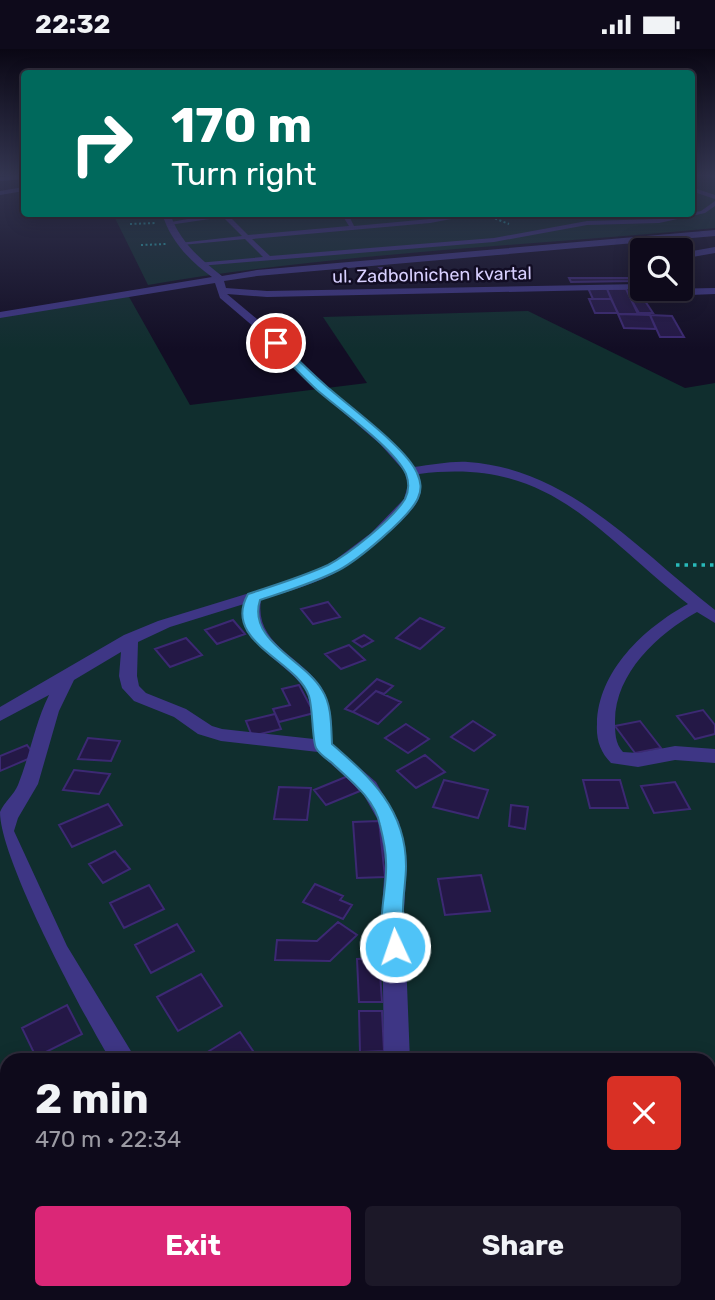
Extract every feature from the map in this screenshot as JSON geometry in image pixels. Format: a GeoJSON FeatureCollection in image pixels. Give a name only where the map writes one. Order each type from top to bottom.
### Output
{"type":"FeatureCollection","features":[{"type":"Feature","properties":{"kind":"street"},"geometry":{"type":"LineString","coordinates":[[0,715],[130,639],[211,608],[322,574],[376,536],[411,500],[415,485],[411,471],[384,441],[319,386],[265,331],[223,296],[220,285],[199,264],[176,232]]}},
{"type":"Feature","properties":{"kind":"street"},"geometry":{"type":"LineString","coordinates":[[0,315],[220,285],[313,267],[715,233]]}},
{"type":"Feature","properties":{"kind":"street"},"geometry":{"type":"LineString","coordinates":[[693,254],[715,250]]}},
{"type":"Feature","properties":{"kind":"street","name":"ul. Zadbolnichen kvartal"},"geometry":{"type":"LineString","coordinates":[[220,285],[267,294],[630,287]]}},
{"type":"Feature","properties":{"kind":"street"},"geometry":{"type":"LineString","coordinates":[[693,292],[715,291]]}},
{"type":"Feature","properties":{"kind":"street"},"geometry":{"type":"LineString","coordinates":[[411,471],[469,466],[518,476],[570,500],[715,618]]}},
{"type":"Feature","properties":{"kind":"street"},"geometry":{"type":"LineString","coordinates":[[253,597],[251,621],[258,635],[268,647],[304,676],[316,693],[323,720],[323,746]]}},
{"type":"Feature","properties":{"kind":"street"},"geometry":{"type":"LineString","coordinates":[[698,605],[675,615],[647,640],[609,694],[604,720],[609,748],[618,758],[638,760],[675,753],[715,756]]}},
{"type":"Feature","properties":{"kind":"street"},"geometry":{"type":"LineString","coordinates":[[130,639],[128,676],[131,688],[140,697],[180,713],[205,730],[221,735],[323,746],[369,787],[389,822],[396,863],[393,909],[397,1053]]}},
{"type":"Feature","properties":{"kind":"street"},"geometry":{"type":"LineString","coordinates":[[67,677],[50,711],[28,784],[19,802],[4,817],[4,831],[20,874],[58,952],[120,1053]]}},
{"type":"Feature","properties":{"kind":"lane"},"geometry":{"type":"LineString","coordinates":[[242,232],[268,258]]}},
{"type":"Feature","properties":{"kind":"lane"},"geometry":{"type":"LineString","coordinates":[[182,243],[297,232]]}},
{"type":"Feature","properties":{"kind":"lane"},"geometry":{"type":"LineString","coordinates":[[338,232],[342,236]]}},
{"type":"Feature","properties":{"kind":"lane"},"geometry":{"type":"LineString","coordinates":[[199,264],[442,244],[542,232]]}},
{"type":"Feature","properties":{"kind":"lane"},"geometry":{"type":"LineString","coordinates":[[432,237],[442,244]]}},
{"type":"Feature","properties":{"kind":"lane"},"geometry":{"type":"LineString","coordinates":[[351,243],[359,250]]}},
{"type":"Feature","properties":{"kind":"path"},"geometry":{"type":"LineString","coordinates":[[141,246],[182,243]]}},
{"type":"Feature","properties":{"kind":"path"},"geometry":{"type":"LineString","coordinates":[[650,564],[715,565]]}},
{"type":"Feature","properties":{"kind":"green space"},"geometry":{"type":"Polygon","coordinates":[[[122,232],[663,232],[289,265],[148,285],[122,232]]]}},
{"type":"Feature","properties":{"kind":"green space"},"geometry":{"type":"Polygon","coordinates":[[[128,295],[190,405],[367,383],[323,317],[528,311],[685,388],[715,383],[715,1053],[0,1053],[0,315],[128,295]]]}},
{"type":"Feature","properties":{"kind":"building"},"geometry":{"type":"Polygon","coordinates":[[[380,268],[389,268],[405,280],[396,281],[380,268]]]}},
{"type":"Feature","properties":{"kind":"building"},"geometry":{"type":"Polygon","coordinates":[[[428,270],[440,272],[443,276],[417,278],[414,274],[428,270]]]}},
{"type":"Feature","properties":{"kind":"building"},"geometry":{"type":"Polygon","coordinates":[[[569,278],[630,279],[630,281],[571,282],[569,278]]]}},
{"type":"Feature","properties":{"kind":"building"},"geometry":{"type":"Polygon","coordinates":[[[588,288],[607,289],[611,299],[593,299],[588,288]]]}},
{"type":"Feature","properties":{"kind":"building"},"geometry":{"type":"Polygon","coordinates":[[[607,289],[626,289],[638,314],[618,314],[607,289]]]}},
{"type":"Feature","properties":{"kind":"building"},"geometry":{"type":"Polygon","coordinates":[[[589,299],[611,299],[618,313],[595,313],[589,299]]]}},
{"type":"Feature","properties":{"kind":"building"},"geometry":{"type":"Polygon","coordinates":[[[632,301],[645,301],[653,313],[639,313],[632,301]]]}},
{"type":"Feature","properties":{"kind":"building"},"geometry":{"type":"Polygon","coordinates":[[[618,314],[650,315],[656,329],[624,328],[618,314]]]}},
{"type":"Feature","properties":{"kind":"building"},"geometry":{"type":"Polygon","coordinates":[[[650,315],[672,316],[684,337],[660,337],[650,315]]]}},
{"type":"Feature","properties":{"kind":"building"},"geometry":{"type":"Polygon","coordinates":[[[328,602],[340,617],[313,624],[301,609],[328,602]]]}},
{"type":"Feature","properties":{"kind":"building"},"geometry":{"type":"Polygon","coordinates":[[[420,618],[444,628],[420,649],[396,638],[420,618]]]}},
{"type":"Feature","properties":{"kind":"building"},"geometry":{"type":"Polygon","coordinates":[[[233,620],[245,634],[217,644],[205,630],[233,620]]]}},
{"type":"Feature","properties":{"kind":"building"},"geometry":{"type":"Polygon","coordinates":[[[364,635],[373,641],[362,647],[353,641],[364,635]]]}},
{"type":"Feature","properties":{"kind":"building"},"geometry":{"type":"Polygon","coordinates":[[[186,638],[202,655],[170,667],[155,649],[186,638]]]}},
{"type":"Feature","properties":{"kind":"building"},"geometry":{"type":"Polygon","coordinates":[[[349,645],[365,660],[341,669],[325,654],[349,645]]]}},
{"type":"Feature","properties":{"kind":"building"},"geometry":{"type":"Polygon","coordinates":[[[377,679],[393,686],[384,694],[376,691],[353,712],[345,709],[377,679]]]}},
{"type":"Feature","properties":{"kind":"building"},"geometry":{"type":"Polygon","coordinates":[[[299,685],[314,713],[279,722],[273,709],[290,705],[282,689],[299,685]]]}},
{"type":"Feature","properties":{"kind":"building"},"geometry":{"type":"Polygon","coordinates":[[[376,691],[401,702],[378,724],[353,712],[376,691]]]}},
{"type":"Feature","properties":{"kind":"building"},"geometry":{"type":"Polygon","coordinates":[[[703,710],[715,725],[715,734],[695,739],[677,716],[703,710]]]}},
{"type":"Feature","properties":{"kind":"building"},"geometry":{"type":"Polygon","coordinates":[[[275,714],[281,729],[252,736],[246,721],[275,714]]]}},
{"type":"Feature","properties":{"kind":"building"},"geometry":{"type":"Polygon","coordinates":[[[473,721],[495,735],[474,751],[451,737],[473,721]]]}},
{"type":"Feature","properties":{"kind":"building"},"geometry":{"type":"Polygon","coordinates":[[[640,721],[661,748],[635,753],[615,726],[640,721]]]}},
{"type":"Feature","properties":{"kind":"building"},"geometry":{"type":"Polygon","coordinates":[[[406,724],[429,739],[408,753],[385,738],[406,724]]]}},
{"type":"Feature","properties":{"kind":"building"},"geometry":{"type":"Polygon","coordinates":[[[88,738],[120,741],[111,761],[78,759],[88,738]]]}},
{"type":"Feature","properties":{"kind":"building"},"geometry":{"type":"Polygon","coordinates":[[[27,745],[35,756],[0,771],[0,756],[27,745]]]}},
{"type":"Feature","properties":{"kind":"building"},"geometry":{"type":"Polygon","coordinates":[[[425,755],[445,772],[416,788],[397,771],[425,755]]]}},
{"type":"Feature","properties":{"kind":"building"},"geometry":{"type":"Polygon","coordinates":[[[74,770],[110,774],[99,794],[63,790],[74,770]]]}},
{"type":"Feature","properties":{"kind":"building"},"geometry":{"type":"Polygon","coordinates":[[[348,776],[360,791],[326,805],[314,790],[348,776]]]}},
{"type":"Feature","properties":{"kind":"building"},"geometry":{"type":"Polygon","coordinates":[[[444,780],[488,790],[478,818],[433,807],[444,780]]]}},
{"type":"Feature","properties":{"kind":"building"},"geometry":{"type":"Polygon","coordinates":[[[583,780],[620,780],[628,808],[590,808],[583,780]]]}},
{"type":"Feature","properties":{"kind":"building"},"geometry":{"type":"Polygon","coordinates":[[[675,782],[690,809],[654,813],[641,786],[675,782]]]}},
{"type":"Feature","properties":{"kind":"building"},"geometry":{"type":"Polygon","coordinates":[[[279,787],[311,788],[307,820],[274,819],[279,787]]]}},
{"type":"Feature","properties":{"kind":"building"},"geometry":{"type":"Polygon","coordinates":[[[108,804],[122,825],[72,847],[59,825],[108,804]]]}},
{"type":"Feature","properties":{"kind":"building"},"geometry":{"type":"Polygon","coordinates":[[[511,805],[528,807],[525,829],[509,826],[511,805]]]}},
{"type":"Feature","properties":{"kind":"building"},"geometry":{"type":"Polygon","coordinates":[[[379,821],[385,877],[357,878],[353,822],[379,821]]]}},
{"type":"Feature","properties":{"kind":"building"},"geometry":{"type":"Polygon","coordinates":[[[115,851],[130,869],[103,883],[89,864],[115,851]]]}},
{"type":"Feature","properties":{"kind":"building"},"geometry":{"type":"Polygon","coordinates":[[[481,875],[490,911],[445,915],[438,879],[481,875]]]}},
{"type":"Feature","properties":{"kind":"building"},"geometry":{"type":"Polygon","coordinates":[[[315,884],[343,896],[340,900],[352,905],[343,919],[303,902],[315,884]]]}},
{"type":"Feature","properties":{"kind":"building"},"geometry":{"type":"Polygon","coordinates":[[[149,885],[164,909],[124,928],[110,903],[149,885]]]}},
{"type":"Feature","properties":{"kind":"building"},"geometry":{"type":"Polygon","coordinates":[[[338,922],[357,935],[330,961],[275,960],[277,940],[317,941],[338,922]]]}},
{"type":"Feature","properties":{"kind":"building"},"geometry":{"type":"Polygon","coordinates":[[[177,924],[194,951],[151,973],[135,945],[177,924]]]}},
{"type":"Feature","properties":{"kind":"building"},"geometry":{"type":"Polygon","coordinates":[[[379,958],[382,1002],[359,1002],[357,959],[379,958]]]}},
{"type":"Feature","properties":{"kind":"building"},"geometry":{"type":"Polygon","coordinates":[[[201,974],[222,1006],[178,1031],[157,997],[201,974]]]}},
{"type":"Feature","properties":{"kind":"building"},"geometry":{"type":"Polygon","coordinates":[[[67,1005],[82,1034],[44,1053],[34,1053],[22,1028],[67,1005]]]}},
{"type":"Feature","properties":{"kind":"building"},"geometry":{"type":"Polygon","coordinates":[[[359,1011],[382,1011],[384,1051],[360,1052],[359,1011]]]}},
{"type":"Feature","properties":{"kind":"building"},"geometry":{"type":"Polygon","coordinates":[[[240,1032],[254,1053],[206,1053],[240,1032]]]}},
{"type":"Feature","properties":{"kind":"route"},"geometry":{"type":"LineString","coordinates":[[276,343],[319,386],[384,441],[411,471],[415,485],[411,500],[376,536],[322,574],[253,597],[250,609],[251,621],[258,635],[268,647],[304,676],[316,693],[323,720],[323,746],[369,787],[389,822],[396,863],[393,909],[395,947]]}}]}
